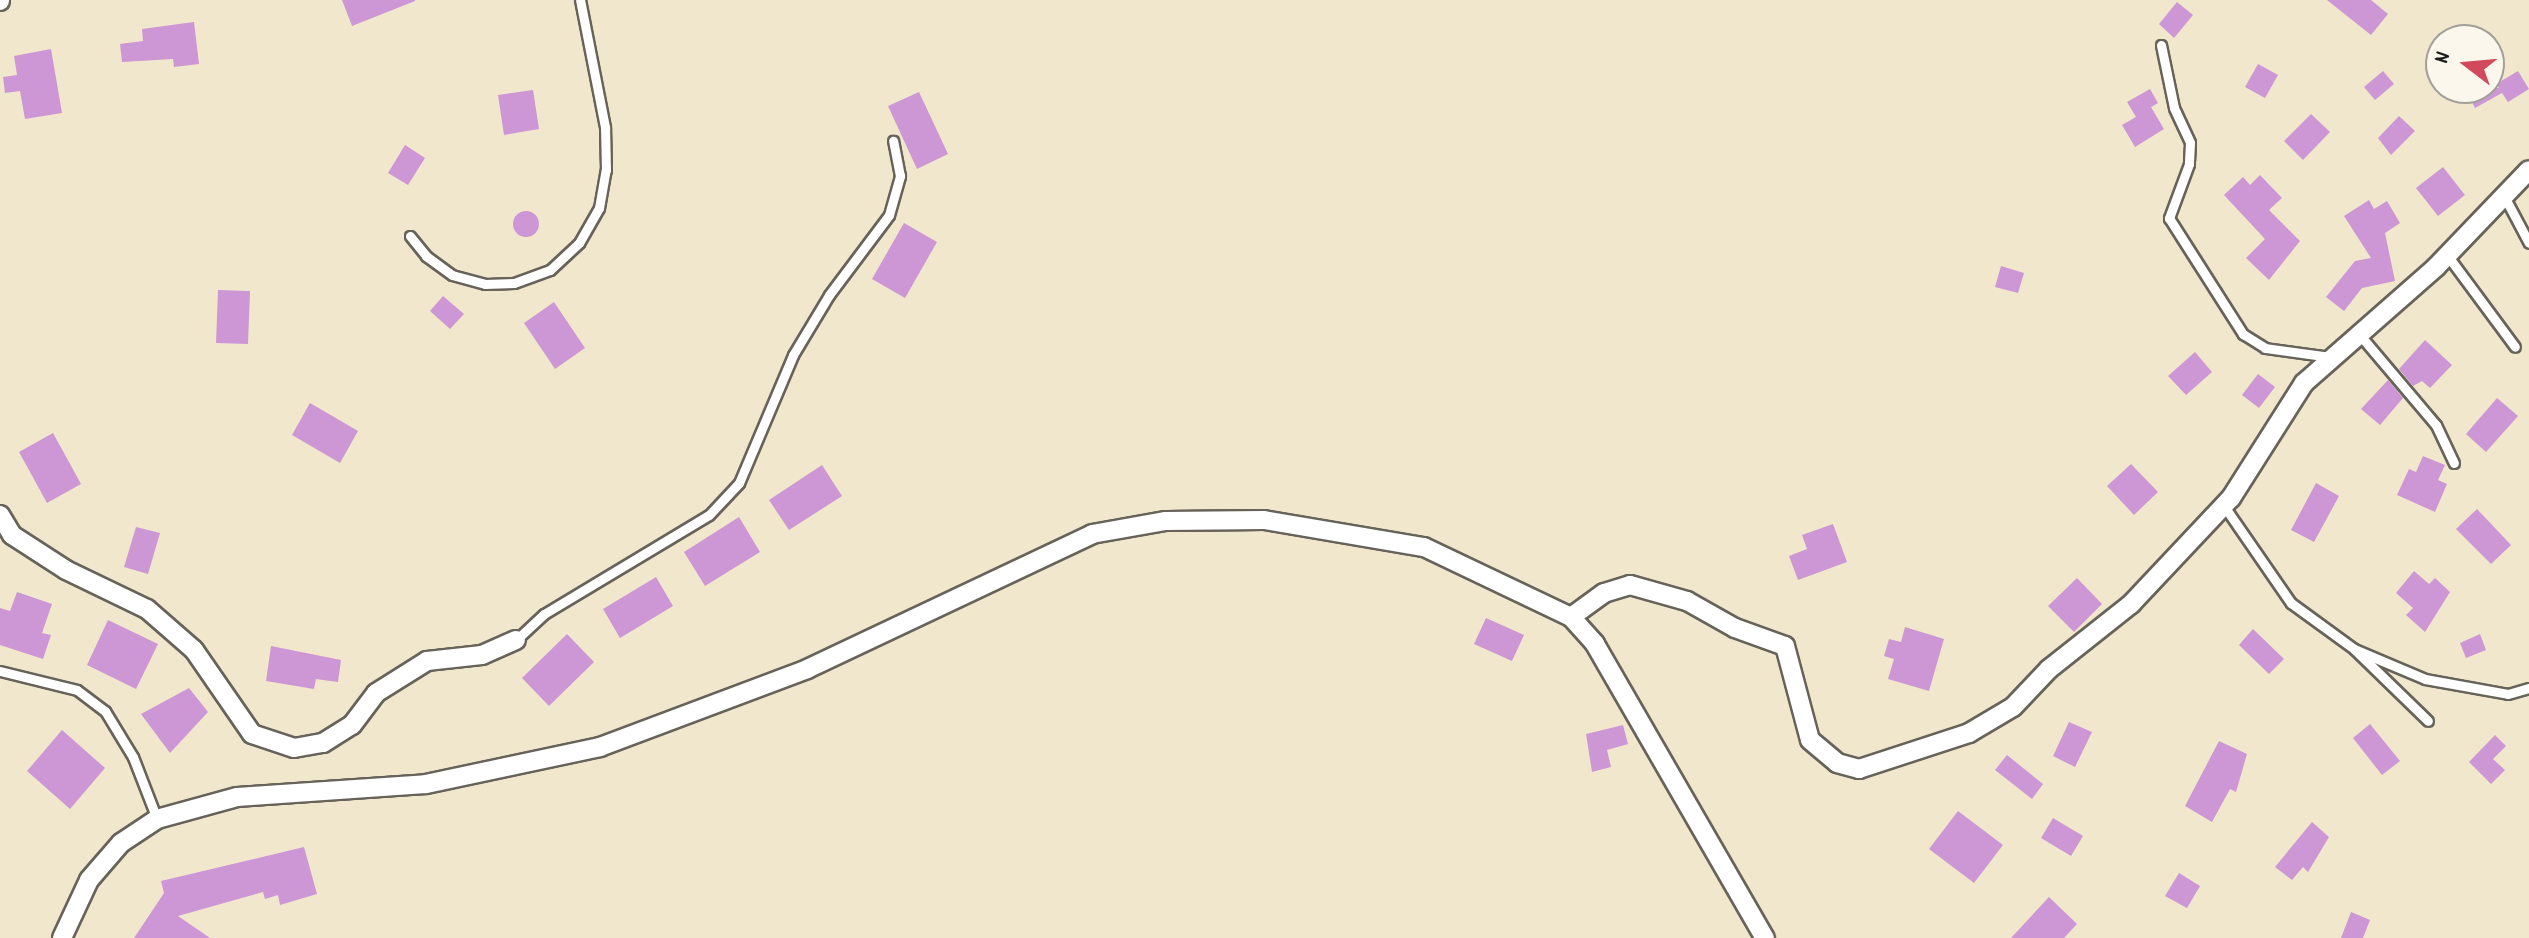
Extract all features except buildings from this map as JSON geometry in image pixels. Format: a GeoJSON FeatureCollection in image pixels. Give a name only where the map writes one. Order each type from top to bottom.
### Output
{"type":"FeatureCollection","features":[{"type":"Feature","properties":{"kind":"street"},"geometry":{"type":"LineString","coordinates":[[1571,617],[1604,593],[1630,585],[1687,601],[1735,628],[1785,646],[1810,740],[1837,763],[1859,769],[1969,733],[2013,707],[2049,669],[2131,604],[2224,505],[2304,383],[2447,255],[2529,170]]}},
{"type":"Feature","properties":{"kind":"street"},"geometry":{"type":"LineString","coordinates":[[0,515],[12,535],[66,570],[147,609],[194,650],[252,734],[294,748],[323,743],[352,725],[376,693],[427,661],[482,655],[516,640]]}},
{"type":"Feature","properties":{"kind":"street"},"geometry":{"type":"LineString","coordinates":[[62,938],[89,880],[121,843],[157,819],[237,797],[426,784],[600,747],[807,669],[1092,534],[1166,521],[1264,520],[1424,547],[1571,617],[1595,644],[1765,938]]}},
{"type":"Feature","properties":{"kind":"lane"},"geometry":{"type":"LineString","coordinates":[[410,236],[426,256],[452,275],[485,284],[514,283],[550,270],[579,243],[599,208],[606,170],[605,127],[580,0]]}},
{"type":"Feature","properties":{"kind":"lane"},"geometry":{"type":"LineString","coordinates":[[2161,45],[2174,108],[2190,143],[2189,164],[2169,218],[2243,334],[2265,348],[2331,357]]}},
{"type":"Feature","properties":{"kind":"lane"},"geometry":{"type":"LineString","coordinates":[[516,640],[544,614],[709,515],[739,483],[793,355],[829,295],[889,215],[900,176],[893,141]]}},
{"type":"Feature","properties":{"kind":"lane"},"geometry":{"type":"LineString","coordinates":[[2504,196],[2529,243]]}},
{"type":"Feature","properties":{"kind":"lane"},"geometry":{"type":"LineString","coordinates":[[2447,255],[2515,347]]}},
{"type":"Feature","properties":{"kind":"lane"},"geometry":{"type":"LineString","coordinates":[[2359,334],[2428,415],[2454,463]]}},
{"type":"Feature","properties":{"kind":"lane"},"geometry":{"type":"LineString","coordinates":[[2224,505],[2291,603],[2354,649],[2428,721]]}},
{"type":"Feature","properties":{"kind":"lane"},"geometry":{"type":"LineString","coordinates":[[2354,649],[2425,679],[2508,694],[2529,688]]}},
{"type":"Feature","properties":{"kind":"lane"},"geometry":{"type":"LineString","coordinates":[[0,671],[77,690],[105,711],[133,757],[157,819]]}}]}
